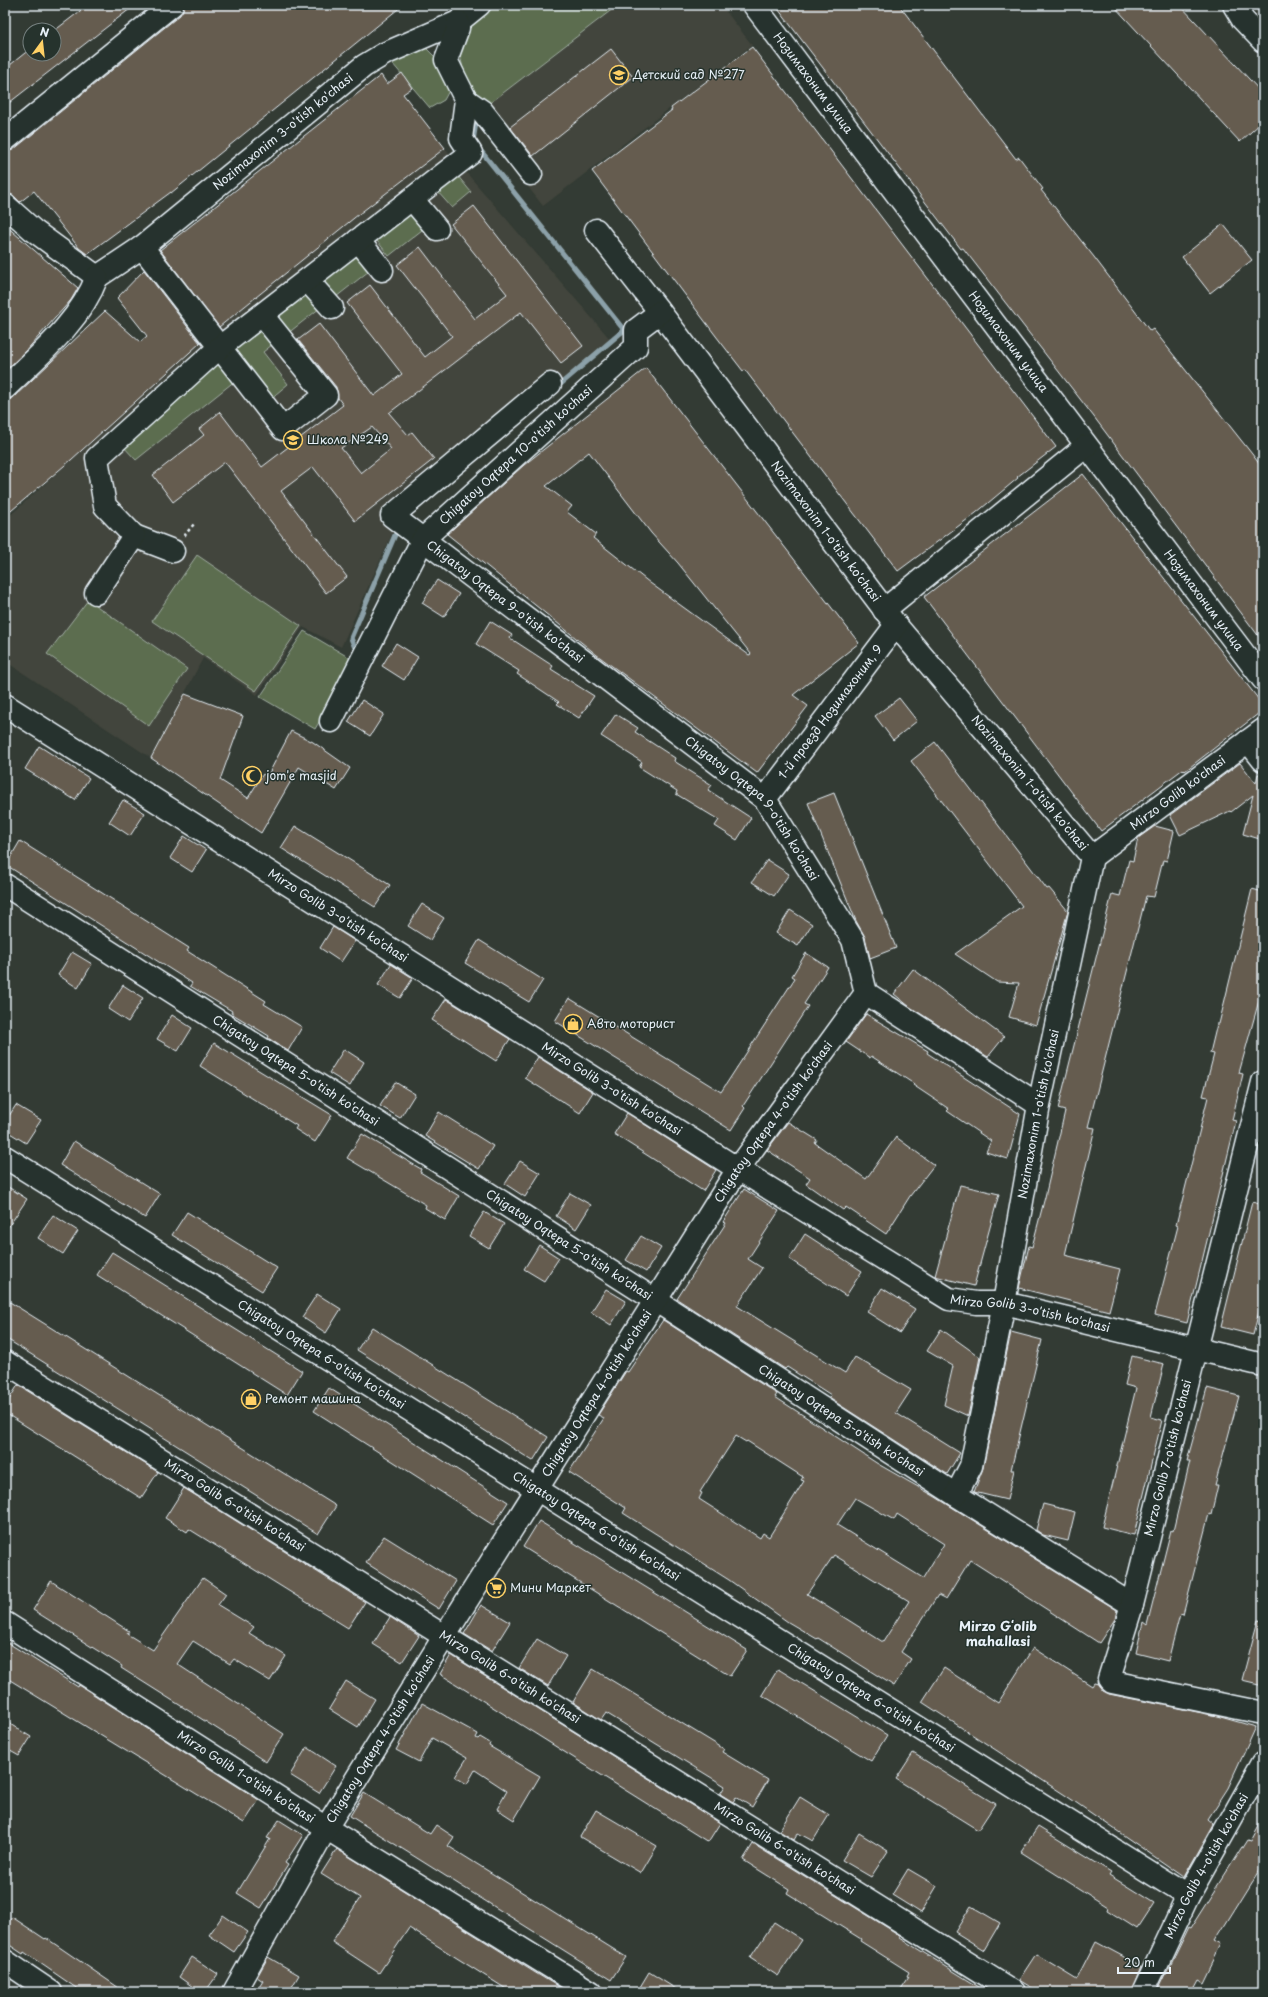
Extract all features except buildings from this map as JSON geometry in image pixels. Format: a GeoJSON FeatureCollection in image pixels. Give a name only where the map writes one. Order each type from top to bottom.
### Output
{"type":"FeatureCollection","features":[{"type":"Feature","properties":{"kind":"street"},"geometry":{"type":"LineString","coordinates":[[5,140],[172,5]]}},
{"type":"Feature","properties":{"kind":"street","name":"Nozimaxonim 3-o'tish ko'chasi"},"geometry":{"type":"LineString","coordinates":[[97,277],[142,246],[364,66],[384,54],[458,22],[479,5]]}},
{"type":"Feature","properties":{"kind":"street","name":"Нозимахоним улица"},"geometry":{"type":"LineString","coordinates":[[754,5],[1263,679]]}},
{"type":"Feature","properties":{"kind":"street"},"geometry":{"type":"LineString","coordinates":[[1234,5],[1243,20],[1263,41]]}},
{"type":"Feature","properties":{"kind":"street"},"geometry":{"type":"LineString","coordinates":[[446,60],[458,28],[458,22]]}},
{"type":"Feature","properties":{"kind":"street"},"geometry":{"type":"LineString","coordinates":[[426,37],[446,60],[466,100],[482,111],[532,174]]}},
{"type":"Feature","properties":{"kind":"street"},"geometry":{"type":"LineString","coordinates":[[173,551],[134,536],[105,506],[97,458],[215,341],[262,315],[471,153],[462,138],[466,100]]}},
{"type":"Feature","properties":{"kind":"street"},"geometry":{"type":"LineString","coordinates":[[412,198],[437,229]]}},
{"type":"Feature","properties":{"kind":"street"},"geometry":{"type":"LineString","coordinates":[[5,206],[33,230],[97,277],[91,292],[73,319],[41,354],[5,388]]}},
{"type":"Feature","properties":{"kind":"street","name":"Nozimaxonim 1-o'tish ko'chasi"},"geometry":{"type":"LineString","coordinates":[[596,230],[660,312],[890,617],[1092,857],[1039,1105],[1004,1303],[972,1466],[956,1495]]}},
{"type":"Feature","properties":{"kind":"street"},"geometry":{"type":"LineString","coordinates":[[358,240],[382,270]]}},
{"type":"Feature","properties":{"kind":"street"},"geometry":{"type":"LineString","coordinates":[[142,246],[283,429],[326,395],[262,315]]}},
{"type":"Feature","properties":{"kind":"street"},"geometry":{"type":"LineString","coordinates":[[307,280],[332,308]]}},
{"type":"Feature","properties":{"kind":"street","name":"Chigatoy Oqtepa 10-o'tish ko'chasi"},"geometry":{"type":"LineString","coordinates":[[331,721],[423,539],[636,347],[636,330],[660,312]]}},
{"type":"Feature","properties":{"kind":"street","name":"Chigatoy Oqtepa 9-o'tish ko'chasi"},"geometry":{"type":"LineString","coordinates":[[550,384],[392,516],[765,799],[853,940],[866,993]]}},
{"type":"Feature","properties":{"kind":"street","name":"1-й проезд Нозимахоним, 9"},"geometry":{"type":"LineString","coordinates":[[765,799],[890,617],[1086,446]]}},
{"type":"Feature","properties":{"kind":"street"},"geometry":{"type":"LineString","coordinates":[[96,593],[134,536]]}},
{"type":"Feature","properties":{"kind":"street","name":"Mirzo Golib 3-o'tish ko'chasi"},"geometry":{"type":"LineString","coordinates":[[5,704],[738,1169],[949,1299],[976,1303],[1004,1303],[1263,1365]]}},
{"type":"Feature","properties":{"kind":"street"},"geometry":{"type":"LineString","coordinates":[[1256,736],[1263,760]]}},
{"type":"Feature","properties":{"kind":"street","name":"Mirzo Golib ko'chasi"},"geometry":{"type":"LineString","coordinates":[[1092,857],[1256,736]]}},
{"type":"Feature","properties":{"kind":"street","name":"Chigatoy Oqtepa 5-o'tish ko'chasi"},"geometry":{"type":"LineString","coordinates":[[5,884],[656,1300],[956,1495],[1132,1605]]}},
{"type":"Feature","properties":{"kind":"street"},"geometry":{"type":"LineString","coordinates":[[866,993],[1039,1105]]}},
{"type":"Feature","properties":{"kind":"street","name":"Chigatoy Oqtepa 4-o'tish ko'chasi"},"geometry":{"type":"LineString","coordinates":[[234,1992],[326,1828],[738,1169],[866,993]]}},
{"type":"Feature","properties":{"kind":"street","name":"Mirzo Golib 7-o'tish ko'chasi"},"geometry":{"type":"LineString","coordinates":[[1263,1082],[1132,1605],[1109,1677],[1112,1682],[1263,1713]]}},
{"type":"Feature","properties":{"kind":"street","name":"Chigatoy Oqtepa 6-o'tish ko'chasi"},"geometry":{"type":"LineString","coordinates":[[5,1157],[1188,1896]]}},
{"type":"Feature","properties":{"kind":"street","name":"Mirzo Golib 6-o'tish ko'chasi"},"geometry":{"type":"LineString","coordinates":[[5,1362],[1014,1992]]}},
{"type":"Feature","properties":{"kind":"street","name":"Mirzo Golib 1-o'tish ko'chasi"},"geometry":{"type":"LineString","coordinates":[[5,1623],[326,1828],[591,1992]]}},
{"type":"Feature","properties":{"kind":"street","name":"Mirzo Golib 4-o'tish ko'chasi"},"geometry":{"type":"LineString","coordinates":[[1143,1992],[1188,1896],[1263,1763]]}},
{"type":"Feature","properties":{"kind":"street"},"geometry":{"type":"LineString","coordinates":[[5,1961],[51,1992]]}},
{"type":"Feature","properties":{"kind":"shaded area","name":"Детский сад №277"},"geometry":{"type":"Polygon","coordinates":[[[618,5],[721,5],[752,45],[543,206],[474,117],[486,106],[618,5]]]}},
{"type":"Feature","properties":{"kind":"shaded area","name":"Школа №249"},"geometry":{"type":"Polygon","coordinates":[[[445,148],[610,339],[398,521],[341,647],[303,627],[257,695],[203,658],[151,758],[5,661],[5,520],[210,334],[359,214],[445,148]]]}},
{"type":"Feature","properties":{"kind":"green space"},"geometry":{"type":"Polygon","coordinates":[[[497,5],[618,5],[486,106],[465,78],[459,50],[462,32],[497,5]]]}},
{"type":"Feature","properties":{"kind":"green space"},"geometry":{"type":"Polygon","coordinates":[[[424,46],[439,61],[451,87],[444,100],[430,108],[392,63],[424,46]]]}},
{"type":"Feature","properties":{"kind":"green space"},"geometry":{"type":"Polygon","coordinates":[[[457,175],[471,192],[452,208],[437,191],[457,175]]]}},
{"type":"Feature","properties":{"kind":"green space"},"geometry":{"type":"Polygon","coordinates":[[[407,211],[422,230],[389,256],[374,237],[407,211]]]}},
{"type":"Feature","properties":{"kind":"green space"},"geometry":{"type":"Polygon","coordinates":[[[354,252],[369,271],[336,297],[321,278],[354,252]]]}},
{"type":"Feature","properties":{"kind":"green space"},"geometry":{"type":"Polygon","coordinates":[[[305,289],[320,308],[287,334],[272,315],[305,289]]]}},
{"type":"Feature","properties":{"kind":"green space"},"geometry":{"type":"Polygon","coordinates":[[[262,323],[277,341],[263,352],[288,384],[269,400],[229,350],[262,323]]]}},
{"type":"Feature","properties":{"kind":"green space"},"geometry":{"type":"Polygon","coordinates":[[[217,358],[236,380],[136,460],[121,444],[217,358]]]}},
{"type":"Feature","properties":{"kind":"green space"},"geometry":{"type":"Polygon","coordinates":[[[197,555],[301,626],[256,691],[152,621],[197,555]]]}},
{"type":"Feature","properties":{"kind":"green space"},"geometry":{"type":"Polygon","coordinates":[[[88,600],[187,669],[149,726],[47,654],[88,600]]]}},
{"type":"Feature","properties":{"kind":"green space"},"geometry":{"type":"Polygon","coordinates":[[[304,631],[355,661],[315,729],[260,697],[304,631]]]}},
{"type":"Feature","properties":{"kind":"waterway"},"geometry":{"type":"LineString","coordinates":[[476,123],[473,141],[624,330],[556,388]]}},
{"type":"Feature","properties":{"kind":"waterway"},"geometry":{"type":"LineString","coordinates":[[357,653],[351,638],[395,535]]}},
{"type":"Feature","properties":{"kind":"place","name":"Детский сад №277"},"geometry":{"type":"Point","coordinates":[619,75]}},
{"type":"Feature","properties":{"kind":"place","name":"Школа №249"},"geometry":{"type":"Point","coordinates":[293,440]}},
{"type":"Feature","properties":{"kind":"place","name":"jom'e masjid"},"geometry":{"type":"Point","coordinates":[252,776]}},
{"type":"Feature","properties":{"kind":"place","name":"Авто моторист"},"geometry":{"type":"Point","coordinates":[573,1024]}},
{"type":"Feature","properties":{"kind":"place","name":"Ремонт машина"},"geometry":{"type":"Point","coordinates":[251,1399]}},
{"type":"Feature","properties":{"kind":"place","name":"Мини Маркет"},"geometry":{"type":"Point","coordinates":[496,1588]}},
{"type":"Feature","properties":{"kind":"district","name":"Mirzo Gʻolib mahallasi"},"geometry":{"type":"Point","coordinates":[998,1634]}}]}
